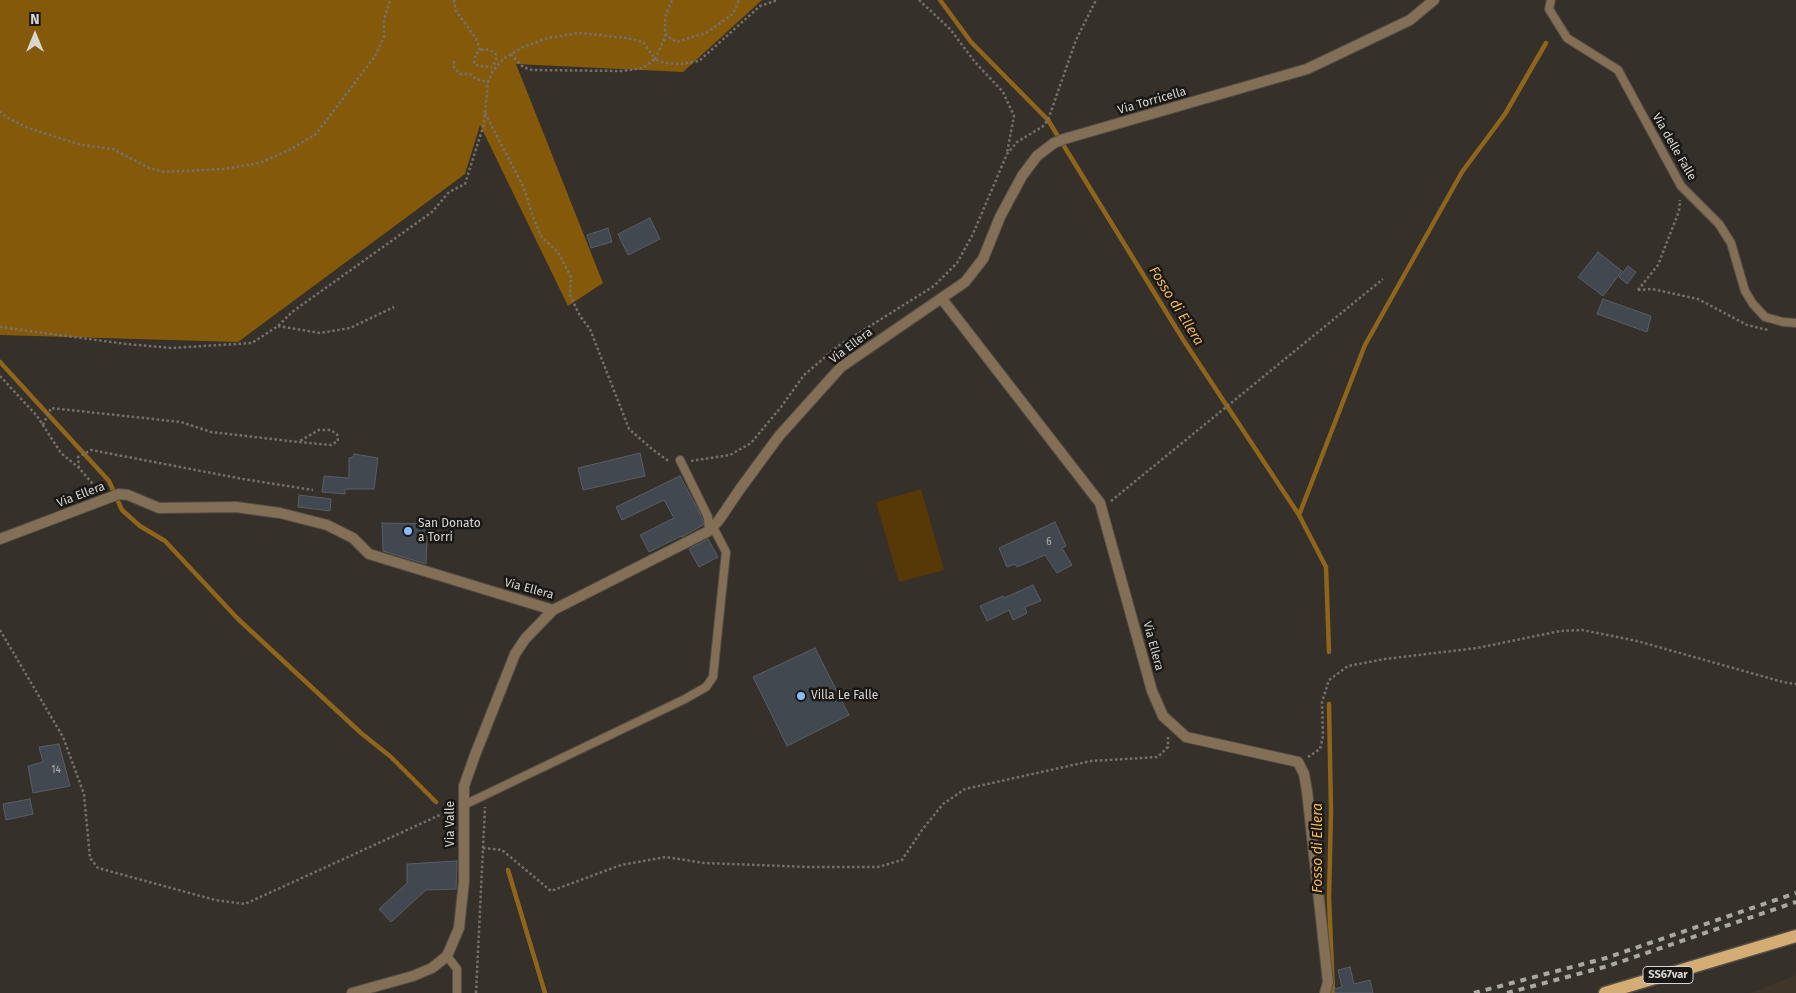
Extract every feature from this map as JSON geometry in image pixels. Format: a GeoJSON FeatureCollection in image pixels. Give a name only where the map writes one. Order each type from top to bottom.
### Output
{"type":"FeatureCollection","features":[{"type":"Feature","properties":{"kind":"main road","name":"SS67var"},"geometry":{"type":"LineString","coordinates":[[1606,993],[1796,936]]}},
{"type":"Feature","properties":{"kind":"street","name":"Via Torricella"},"geometry":{"type":"LineString","coordinates":[[942,299],[965,282],[983,259],[1000,217],[1022,176],[1037,156],[1059,141],[1307,69],[1410,20],[1434,0]]}},
{"type":"Feature","properties":{"kind":"street","name":"Via Ellera"},"geometry":{"type":"LineString","coordinates":[[0,539],[120,494],[128,495],[159,508],[236,507],[280,513],[328,525],[353,538],[369,554],[553,610],[711,529],[779,436],[841,367],[942,299],[1100,503],[1152,691],[1162,716],[1186,737],[1298,762]]}},
{"type":"Feature","properties":{"kind":"street","name":"Via Valle"},"geometry":{"type":"LineString","coordinates":[[447,956],[459,928],[464,881],[464,786],[515,654],[525,639],[553,610]]}},
{"type":"Feature","properties":{"kind":"street"},"geometry":{"type":"LineString","coordinates":[[1298,762],[1304,774],[1307,791],[1328,982],[1325,993]]}},
{"type":"Feature","properties":{"kind":"street"},"geometry":{"type":"LineString","coordinates":[[352,993],[413,976],[432,968],[447,956]]}},
{"type":"Feature","properties":{"kind":"lane","name":"Via delle Falle"},"geometry":{"type":"LineString","coordinates":[[1550,0],[1549,9],[1567,38],[1618,70],[1681,186],[1719,224],[1731,243],[1745,291],[1753,304],[1765,317],[1796,323]]}},
{"type":"Feature","properties":{"kind":"lane"},"geometry":{"type":"LineString","coordinates":[[464,805],[685,699],[706,687],[713,677],[726,552],[711,529],[708,517],[680,460]]}},
{"type":"Feature","properties":{"kind":"lane"},"geometry":{"type":"LineString","coordinates":[[447,956],[457,969],[457,993]]}},
{"type":"Feature","properties":{"kind":"path"},"geometry":{"type":"LineString","coordinates":[[0,111],[6,117],[28,128],[82,144],[113,149],[149,168],[164,172],[223,169],[260,163],[291,149],[316,134],[375,56],[384,37],[384,20],[390,0]]}},
{"type":"Feature","properties":{"kind":"path"},"geometry":{"type":"LineString","coordinates":[[454,0],[456,11],[476,38],[480,50]]}},
{"type":"Feature","properties":{"kind":"path"},"geometry":{"type":"LineString","coordinates":[[511,54],[523,67],[532,70],[623,71],[643,68],[655,59],[665,38],[665,17],[672,0]]}},
{"type":"Feature","properties":{"kind":"path"},"geometry":{"type":"LineString","coordinates":[[665,34],[676,42],[706,33],[733,14],[739,0]]}},
{"type":"Feature","properties":{"kind":"path"},"geometry":{"type":"LineString","coordinates":[[0,327],[126,344],[172,348],[252,343],[278,326],[292,312],[432,212],[449,192],[464,184],[484,124],[488,82],[494,70],[503,59],[524,47],[548,38],[580,33],[627,38],[642,42],[655,59],[664,63],[681,64],[700,61],[760,6],[778,0]]}},
{"type":"Feature","properties":{"kind":"path"},"geometry":{"type":"LineString","coordinates":[[485,113],[524,188],[542,238],[558,252],[570,277],[570,295],[580,316],[590,329],[629,429],[667,460],[696,461],[730,455],[751,443],[781,407],[804,375],[838,346],[934,286],[957,263],[973,234],[1007,154],[1014,116],[1003,92],[975,62],[950,29],[919,0]]}},
{"type":"Feature","properties":{"kind":"path"},"geometry":{"type":"LineString","coordinates":[[1007,154],[1016,142],[1042,127],[1048,120],[1076,40],[1096,0]]}},
{"type":"Feature","properties":{"kind":"path"},"geometry":{"type":"LineString","coordinates":[[485,49],[494,52],[496,62],[492,67],[478,66],[474,63],[476,54],[480,50],[485,49]]}},
{"type":"Feature","properties":{"kind":"path"},"geometry":{"type":"LineString","coordinates":[[454,61],[454,68],[460,74],[470,74],[476,79],[488,82]]}},
{"type":"Feature","properties":{"kind":"path"},"geometry":{"type":"LineString","coordinates":[[1681,186],[1679,211],[1658,265],[1638,290],[1652,290],[1698,300],[1747,325],[1772,330]]}},
{"type":"Feature","properties":{"kind":"path"},"geometry":{"type":"LineString","coordinates":[[1102,508],[1384,278]]}},
{"type":"Feature","properties":{"kind":"path"},"geometry":{"type":"LineString","coordinates":[[278,326],[320,333],[350,328],[394,307]]}},
{"type":"Feature","properties":{"kind":"path"},"geometry":{"type":"LineString","coordinates":[[0,376],[37,416],[61,453],[79,468],[106,499]]}},
{"type":"Feature","properties":{"kind":"path"},"geometry":{"type":"LineString","coordinates":[[43,425],[51,408],[181,422],[211,432],[298,442],[330,445],[338,441],[337,434],[330,430],[319,430],[298,442]]}},
{"type":"Feature","properties":{"kind":"path"},"geometry":{"type":"LineString","coordinates":[[79,468],[78,457],[91,450],[243,479],[313,490]]}},
{"type":"Feature","properties":{"kind":"path"},"geometry":{"type":"LineString","coordinates":[[0,630],[63,737],[84,794],[90,858],[98,868],[215,900],[245,904],[464,805]]}},
{"type":"Feature","properties":{"kind":"path"},"geometry":{"type":"LineString","coordinates":[[1298,762],[1320,748],[1323,736],[1322,702],[1329,680],[1348,666],[1385,659],[1476,648],[1560,631],[1582,630],[1637,641],[1796,684]]}},
{"type":"Feature","properties":{"kind":"path"},"geometry":{"type":"LineString","coordinates":[[483,848],[502,850],[552,891],[621,865],[666,857],[704,863],[809,867],[878,867],[902,860],[922,830],[943,804],[965,789],[1090,761],[1158,757],[1168,747],[1169,722]]}},
{"type":"Feature","properties":{"kind":"path"},"geometry":{"type":"LineString","coordinates":[[476,993],[485,795]]}},
{"type":"Feature","properties":{"kind":"shaded area"},"geometry":{"type":"Polygon","coordinates":[[[0,0],[762,0],[683,72],[516,64],[603,283],[568,306],[480,125],[465,174],[238,342],[0,335],[0,0]]]}},
{"type":"Feature","properties":{"kind":"shaded area"},"geometry":{"type":"Polygon","coordinates":[[[921,489],[944,570],[899,582],[876,502],[921,489]]]}},
{"type":"Feature","properties":{"kind":"shaded area"},"geometry":{"type":"Polygon","coordinates":[[[1796,975],[1796,993],[1750,993],[1796,975]]]}},
{"type":"Feature","properties":{"kind":"building"},"geometry":{"type":"Polygon","coordinates":[[[650,218],[660,239],[628,255],[618,234],[650,218]]]}},
{"type":"Feature","properties":{"kind":"building"},"geometry":{"type":"Polygon","coordinates":[[[608,228],[612,242],[591,248],[587,235],[608,228]]]}},
{"type":"Feature","properties":{"kind":"building"},"geometry":{"type":"Polygon","coordinates":[[[1598,252],[1622,271],[1603,296],[1578,277],[1598,252]]]}},
{"type":"Feature","properties":{"kind":"building"},"geometry":{"type":"Polygon","coordinates":[[[1628,266],[1636,272],[1627,284],[1619,277],[1628,266]]]}},
{"type":"Feature","properties":{"kind":"building"},"geometry":{"type":"Polygon","coordinates":[[[1603,299],[1651,316],[1647,332],[1597,314],[1603,299]]]}},
{"type":"Feature","properties":{"kind":"building"},"geometry":{"type":"Polygon","coordinates":[[[640,453],[645,476],[583,490],[578,468],[640,453]]]}},
{"type":"Feature","properties":{"kind":"building"},"geometry":{"type":"Polygon","coordinates":[[[354,454],[378,458],[374,489],[345,489],[345,494],[322,492],[324,476],[349,478],[349,458],[353,457],[354,454]]]}},
{"type":"Feature","properties":{"kind":"building"},"geometry":{"type":"Polygon","coordinates":[[[680,476],[703,519],[703,525],[649,552],[640,535],[674,518],[664,500],[622,520],[616,507],[680,476]]]}},
{"type":"Feature","properties":{"kind":"building"},"geometry":{"type":"Polygon","coordinates":[[[299,495],[331,499],[330,511],[298,507],[299,495]]]}},
{"type":"Feature","properties":{"kind":"building"},"geometry":{"type":"Polygon","coordinates":[[[1055,522],[1066,546],[1062,548],[1072,565],[1057,573],[1045,555],[1017,567],[1015,564],[1007,567],[999,548],[1055,522]]]}},
{"type":"Feature","properties":{"kind":"building"},"geometry":{"type":"Polygon","coordinates":[[[382,523],[434,524],[433,540],[427,540],[426,564],[383,551],[382,523]]]}},
{"type":"Feature","properties":{"kind":"building"},"geometry":{"type":"Polygon","coordinates":[[[708,539],[718,557],[699,567],[689,549],[708,539]]]}},
{"type":"Feature","properties":{"kind":"building"},"geometry":{"type":"Polygon","coordinates":[[[1033,585],[1041,601],[1025,607],[1027,613],[1013,620],[1009,610],[987,621],[980,606],[1033,585]]]}},
{"type":"Feature","properties":{"kind":"building","name":"Villa Le Falle"},"geometry":{"type":"Polygon","coordinates":[[[815,648],[849,715],[787,746],[753,677],[815,648]]]}},
{"type":"Feature","properties":{"kind":"building"},"geometry":{"type":"Polygon","coordinates":[[[59,744],[70,786],[33,793],[28,766],[43,762],[39,747],[59,744]]]}},
{"type":"Feature","properties":{"kind":"building"},"geometry":{"type":"Polygon","coordinates":[[[30,799],[33,814],[6,820],[3,804],[30,799]]]}},
{"type":"Feature","properties":{"kind":"building"},"geometry":{"type":"Polygon","coordinates":[[[457,861],[456,889],[426,890],[391,922],[379,909],[407,883],[407,864],[457,861]]]}},
{"type":"Feature","properties":{"kind":"building"},"geometry":{"type":"Polygon","coordinates":[[[1350,967],[1354,984],[1370,980],[1373,993],[1335,993],[1334,989],[1342,987],[1338,970],[1350,967]]]}},
{"type":"Feature","properties":{"kind":"waterway","name":"Fosso di Ellera"},"geometry":{"type":"LineString","coordinates":[[940,0],[971,42],[1048,120],[1184,341],[1299,515],[1326,567],[1329,652]]}},
{"type":"Feature","properties":{"kind":"waterway"},"geometry":{"type":"LineString","coordinates":[[1299,515],[1365,345],[1462,172],[1505,114],[1546,43]]}},
{"type":"Feature","properties":{"kind":"waterway"},"geometry":{"type":"LineString","coordinates":[[0,362],[109,481],[122,510],[140,526],[165,541],[238,619],[361,733],[391,757],[436,802]]}},
{"type":"Feature","properties":{"kind":"waterway","name":"Fosso di Ellera"},"geometry":{"type":"LineString","coordinates":[[1329,704],[1331,811],[1329,898],[1333,993]]}},
{"type":"Feature","properties":{"kind":"waterway"},"geometry":{"type":"LineString","coordinates":[[508,870],[545,993]]}},
{"type":"Feature","properties":{"kind":"railway"},"geometry":{"type":"LineString","coordinates":[[1474,993],[1606,958],[1796,893]]}},
{"type":"Feature","properties":{"kind":"railway"},"geometry":{"type":"LineString","coordinates":[[1507,993],[1608,966],[1796,902]]}},
{"type":"Feature","properties":{"kind":"place","name":"San Donato a Torri"},"geometry":{"type":"Point","coordinates":[408,531]}},
{"type":"Feature","properties":{"kind":"place","name":"Villa Le Falle"},"geometry":{"type":"Point","coordinates":[801,696]}}]}
